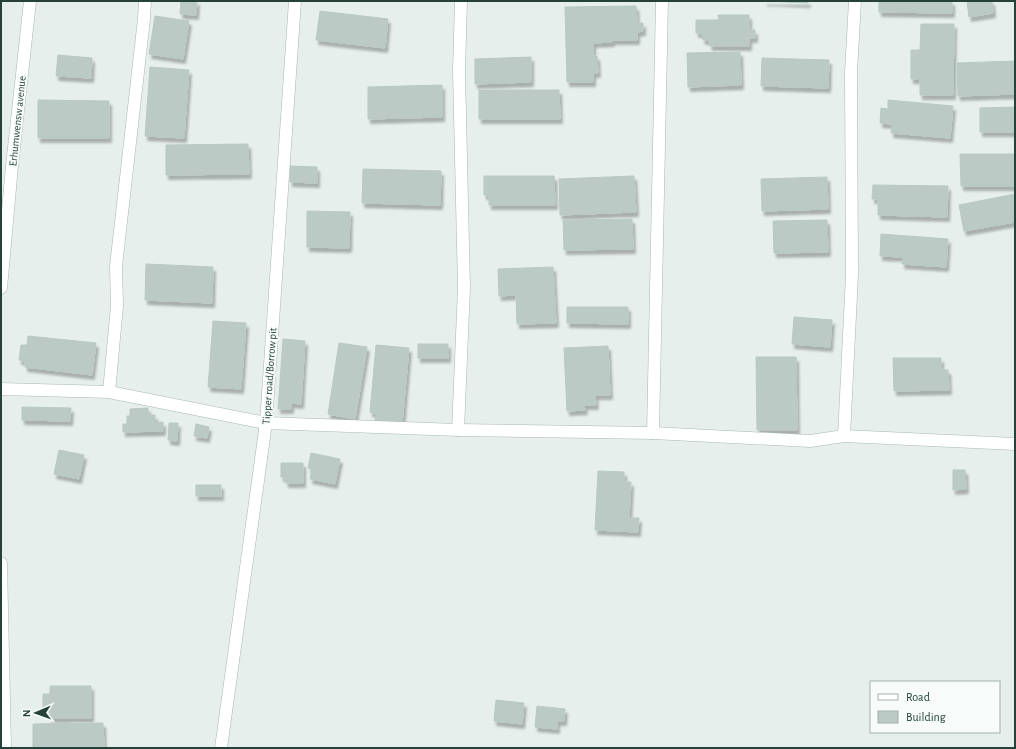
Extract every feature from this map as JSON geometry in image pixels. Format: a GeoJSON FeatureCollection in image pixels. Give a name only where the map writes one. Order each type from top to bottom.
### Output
{"type":"FeatureCollection","features":[{"type":"Feature","properties":{"kind":"street","name":"Erhumwensw avenue"},"geometry":{"type":"LineString","coordinates":[[1,288],[12,166],[30,1]]}},
{"type":"Feature","properties":{"kind":"street"},"geometry":{"type":"LineString","coordinates":[[109,392],[117,306],[116,266],[145,1]]}},
{"type":"Feature","properties":{"kind":"street","name":"Tipper road/Borrow pit"},"geometry":{"type":"LineString","coordinates":[[221,748],[266,423],[295,1]]}},
{"type":"Feature","properties":{"kind":"street"},"geometry":{"type":"LineString","coordinates":[[458,430],[464,288],[459,71],[461,1]]}},
{"type":"Feature","properties":{"kind":"street"},"geometry":{"type":"LineString","coordinates":[[653,433],[662,1]]}},
{"type":"Feature","properties":{"kind":"street"},"geometry":{"type":"LineString","coordinates":[[844,436],[854,1]]}},
{"type":"Feature","properties":{"kind":"street"},"geometry":{"type":"LineString","coordinates":[[1,389],[109,392],[266,423],[458,430],[653,433],[810,441],[844,436],[1015,444]]}},
{"type":"Feature","properties":{"kind":"street"},"geometry":{"type":"LineString","coordinates":[[1,563],[5,748]]}},
{"type":"Feature","properties":{"kind":"building"},"geometry":{"type":"Polygon","coordinates":[[[181,1],[197,1],[196,15],[180,14],[181,1]]]}},
{"type":"Feature","properties":{"kind":"building"},"geometry":{"type":"Polygon","coordinates":[[[764,1],[808,1],[808,3],[764,1]]]}},
{"type":"Feature","properties":{"kind":"building"},"geometry":{"type":"Polygon","coordinates":[[[879,1],[952,1],[952,13],[879,12],[879,1]]]}},
{"type":"Feature","properties":{"kind":"building"},"geometry":{"type":"Polygon","coordinates":[[[967,1],[992,1],[993,13],[969,17],[967,1]]]}},
{"type":"Feature","properties":{"kind":"building"},"geometry":{"type":"Polygon","coordinates":[[[636,6],[637,23],[643,23],[643,31],[637,32],[637,40],[612,40],[612,42],[593,43],[593,56],[597,56],[598,73],[593,73],[593,82],[567,82],[565,7],[636,6]]]}},
{"type":"Feature","properties":{"kind":"building"},"geometry":{"type":"Polygon","coordinates":[[[320,11],[388,19],[385,48],[316,40],[320,11]]]}},
{"type":"Feature","properties":{"kind":"building"},"geometry":{"type":"Polygon","coordinates":[[[718,15],[749,15],[749,30],[755,30],[755,38],[749,38],[749,46],[710,46],[709,40],[703,40],[702,33],[696,33],[696,20],[719,20],[718,15]]]}},
{"type":"Feature","properties":{"kind":"building"},"geometry":{"type":"Polygon","coordinates":[[[155,16],[189,21],[183,59],[149,54],[155,16]]]}},
{"type":"Feature","properties":{"kind":"building"},"geometry":{"type":"Polygon","coordinates":[[[921,24],[954,24],[953,95],[920,95],[920,79],[911,79],[911,50],[920,50],[921,24]]]}},
{"type":"Feature","properties":{"kind":"building"},"geometry":{"type":"Polygon","coordinates":[[[740,52],[741,85],[688,87],[687,53],[740,52]]]}},
{"type":"Feature","properties":{"kind":"building"},"geometry":{"type":"Polygon","coordinates":[[[58,55],[92,58],[91,78],[56,76],[58,55]]]}},
{"type":"Feature","properties":{"kind":"building"},"geometry":{"type":"Polygon","coordinates":[[[531,57],[531,82],[475,84],[475,59],[531,57]]]}},
{"type":"Feature","properties":{"kind":"building"},"geometry":{"type":"Polygon","coordinates":[[[762,58],[829,60],[828,88],[761,86],[762,58]]]}},
{"type":"Feature","properties":{"kind":"building"},"geometry":{"type":"Polygon","coordinates":[[[1015,61],[1015,94],[958,96],[957,63],[1015,61]]]}},
{"type":"Feature","properties":{"kind":"building"},"geometry":{"type":"Polygon","coordinates":[[[150,67],[189,70],[184,138],[145,136],[150,67]]]}},
{"type":"Feature","properties":{"kind":"building"},"geometry":{"type":"Polygon","coordinates":[[[442,85],[442,117],[368,119],[368,87],[442,85]]]}},
{"type":"Feature","properties":{"kind":"building"},"geometry":{"type":"Polygon","coordinates":[[[479,90],[559,90],[560,119],[479,119],[479,90]]]}},
{"type":"Feature","properties":{"kind":"building"},"geometry":{"type":"Polygon","coordinates":[[[38,100],[109,101],[109,138],[38,138],[38,100]]]}},
{"type":"Feature","properties":{"kind":"building"},"geometry":{"type":"Polygon","coordinates":[[[888,100],[953,106],[950,138],[891,133],[892,124],[880,123],[881,108],[888,109],[888,100]]]}},
{"type":"Feature","properties":{"kind":"building"},"geometry":{"type":"Polygon","coordinates":[[[1015,107],[1015,132],[980,132],[980,108],[1015,107]]]}},
{"type":"Feature","properties":{"kind":"building"},"geometry":{"type":"Polygon","coordinates":[[[248,144],[249,174],[166,175],[166,145],[248,144]]]}},
{"type":"Feature","properties":{"kind":"building"},"geometry":{"type":"Polygon","coordinates":[[[960,154],[1015,154],[1015,186],[961,186],[960,154]]]}},
{"type":"Feature","properties":{"kind":"building"},"geometry":{"type":"Polygon","coordinates":[[[290,166],[317,167],[317,183],[290,182],[290,166]]]}},
{"type":"Feature","properties":{"kind":"building"},"geometry":{"type":"Polygon","coordinates":[[[363,169],[441,171],[440,205],[362,203],[363,169]]]}},
{"type":"Feature","properties":{"kind":"building"},"geometry":{"type":"Polygon","coordinates":[[[484,176],[554,176],[555,205],[489,205],[489,195],[484,195],[484,176]]]}},
{"type":"Feature","properties":{"kind":"building"},"geometry":{"type":"Polygon","coordinates":[[[634,176],[636,212],[560,215],[559,179],[634,176]]]}},
{"type":"Feature","properties":{"kind":"building"},"geometry":{"type":"Polygon","coordinates":[[[827,177],[828,209],[762,211],[761,179],[827,177]]]}},
{"type":"Feature","properties":{"kind":"building"},"geometry":{"type":"Polygon","coordinates":[[[873,185],[948,186],[947,217],[878,215],[878,199],[872,199],[873,185]]]}},
{"type":"Feature","properties":{"kind":"building"},"geometry":{"type":"Polygon","coordinates":[[[1015,194],[1015,222],[964,231],[959,205],[1015,194]]]}},
{"type":"Feature","properties":{"kind":"building"},"geometry":{"type":"Polygon","coordinates":[[[307,211],[350,212],[349,248],[307,247],[307,211]]]}},
{"type":"Feature","properties":{"kind":"building"},"geometry":{"type":"Polygon","coordinates":[[[632,219],[633,249],[564,250],[563,220],[632,219]]]}},
{"type":"Feature","properties":{"kind":"building"},"geometry":{"type":"Polygon","coordinates":[[[827,220],[828,252],[774,253],[773,221],[827,220]]]}},
{"type":"Feature","properties":{"kind":"building"},"geometry":{"type":"Polygon","coordinates":[[[881,234],[948,239],[946,267],[902,264],[903,257],[880,256],[881,234]]]}},
{"type":"Feature","properties":{"kind":"building"},"geometry":{"type":"Polygon","coordinates":[[[146,264],[213,267],[212,303],[145,300],[146,264]]]}},
{"type":"Feature","properties":{"kind":"building"},"geometry":{"type":"Polygon","coordinates":[[[553,267],[556,323],[517,324],[516,295],[499,296],[498,269],[553,267]]]}},
{"type":"Feature","properties":{"kind":"building"},"geometry":{"type":"Polygon","coordinates":[[[567,307],[628,307],[628,324],[567,323],[567,307]]]}},
{"type":"Feature","properties":{"kind":"building"},"geometry":{"type":"Polygon","coordinates":[[[794,317],[832,320],[830,347],[792,344],[794,317]]]}},
{"type":"Feature","properties":{"kind":"building"},"geometry":{"type":"Polygon","coordinates":[[[213,321],[246,323],[241,389],[208,387],[213,321]]]}},
{"type":"Feature","properties":{"kind":"building"},"geometry":{"type":"Polygon","coordinates":[[[28,336],[96,343],[92,375],[25,367],[25,361],[19,360],[21,345],[27,345],[28,336]]]}},
{"type":"Feature","properties":{"kind":"building"},"geometry":{"type":"Polygon","coordinates":[[[283,339],[305,341],[301,404],[291,403],[291,409],[278,409],[283,339]]]}},
{"type":"Feature","properties":{"kind":"building"},"geometry":{"type":"Polygon","coordinates":[[[339,343],[367,347],[355,419],[328,414],[339,343]]]}},
{"type":"Feature","properties":{"kind":"building"},"geometry":{"type":"Polygon","coordinates":[[[418,344],[448,344],[448,358],[418,358],[418,344]]]}},
{"type":"Feature","properties":{"kind":"building"},"geometry":{"type":"Polygon","coordinates":[[[376,345],[409,348],[402,424],[375,422],[376,413],[370,412],[376,345]]]}},
{"type":"Feature","properties":{"kind":"building"},"geometry":{"type":"Polygon","coordinates":[[[608,346],[610,395],[595,395],[596,405],[584,405],[585,410],[567,411],[564,348],[608,346]]]}},
{"type":"Feature","properties":{"kind":"building"},"geometry":{"type":"Polygon","coordinates":[[[756,357],[796,357],[797,430],[757,430],[756,357]]]}},
{"type":"Feature","properties":{"kind":"building"},"geometry":{"type":"Polygon","coordinates":[[[893,358],[941,358],[941,370],[948,370],[949,390],[894,391],[893,358]]]}},
{"type":"Feature","properties":{"kind":"building"},"geometry":{"type":"Polygon","coordinates":[[[22,407],[71,408],[70,421],[22,420],[22,407]]]}},
{"type":"Feature","properties":{"kind":"building"},"geometry":{"type":"Polygon","coordinates":[[[148,408],[148,415],[155,415],[155,423],[163,422],[163,431],[123,432],[123,424],[127,424],[127,416],[130,416],[130,409],[148,408]]]}},
{"type":"Feature","properties":{"kind":"building"},"geometry":{"type":"Polygon","coordinates":[[[169,423],[178,423],[177,441],[168,440],[169,423]]]}},
{"type":"Feature","properties":{"kind":"building"},"geometry":{"type":"Polygon","coordinates":[[[196,424],[209,427],[207,438],[194,436],[196,424]]]}},
{"type":"Feature","properties":{"kind":"building"},"geometry":{"type":"Polygon","coordinates":[[[59,450],[84,455],[79,479],[54,474],[59,450]]]}},
{"type":"Feature","properties":{"kind":"building"},"geometry":{"type":"Polygon","coordinates":[[[311,453],[340,459],[335,484],[310,479],[312,469],[308,468],[311,453]]]}},
{"type":"Feature","properties":{"kind":"building"},"geometry":{"type":"Polygon","coordinates":[[[281,463],[303,463],[303,483],[286,483],[285,477],[281,477],[281,463]]]}},
{"type":"Feature","properties":{"kind":"building"},"geometry":{"type":"Polygon","coordinates":[[[953,470],[965,470],[966,489],[953,490],[953,470]]]}},
{"type":"Feature","properties":{"kind":"building"},"geometry":{"type":"Polygon","coordinates":[[[598,471],[624,472],[624,482],[631,482],[629,518],[639,518],[638,532],[595,530],[598,471]]]}},
{"type":"Feature","properties":{"kind":"building"},"geometry":{"type":"Polygon","coordinates":[[[196,485],[221,485],[221,496],[196,496],[196,485]]]}},
{"type":"Feature","properties":{"kind":"building"},"geometry":{"type":"Polygon","coordinates":[[[50,686],[91,686],[91,718],[50,718],[50,707],[43,707],[43,694],[50,694],[50,686]]]}},
{"type":"Feature","properties":{"kind":"building"},"geometry":{"type":"Polygon","coordinates":[[[496,700],[524,703],[522,724],[494,721],[496,700]]]}},
{"type":"Feature","properties":{"kind":"building"},"geometry":{"type":"Polygon","coordinates":[[[537,706],[565,709],[564,721],[557,721],[557,729],[535,727],[537,706]]]}},
{"type":"Feature","properties":{"kind":"building"},"geometry":{"type":"Polygon","coordinates":[[[103,723],[104,748],[33,748],[33,724],[103,723]]]}}]}
